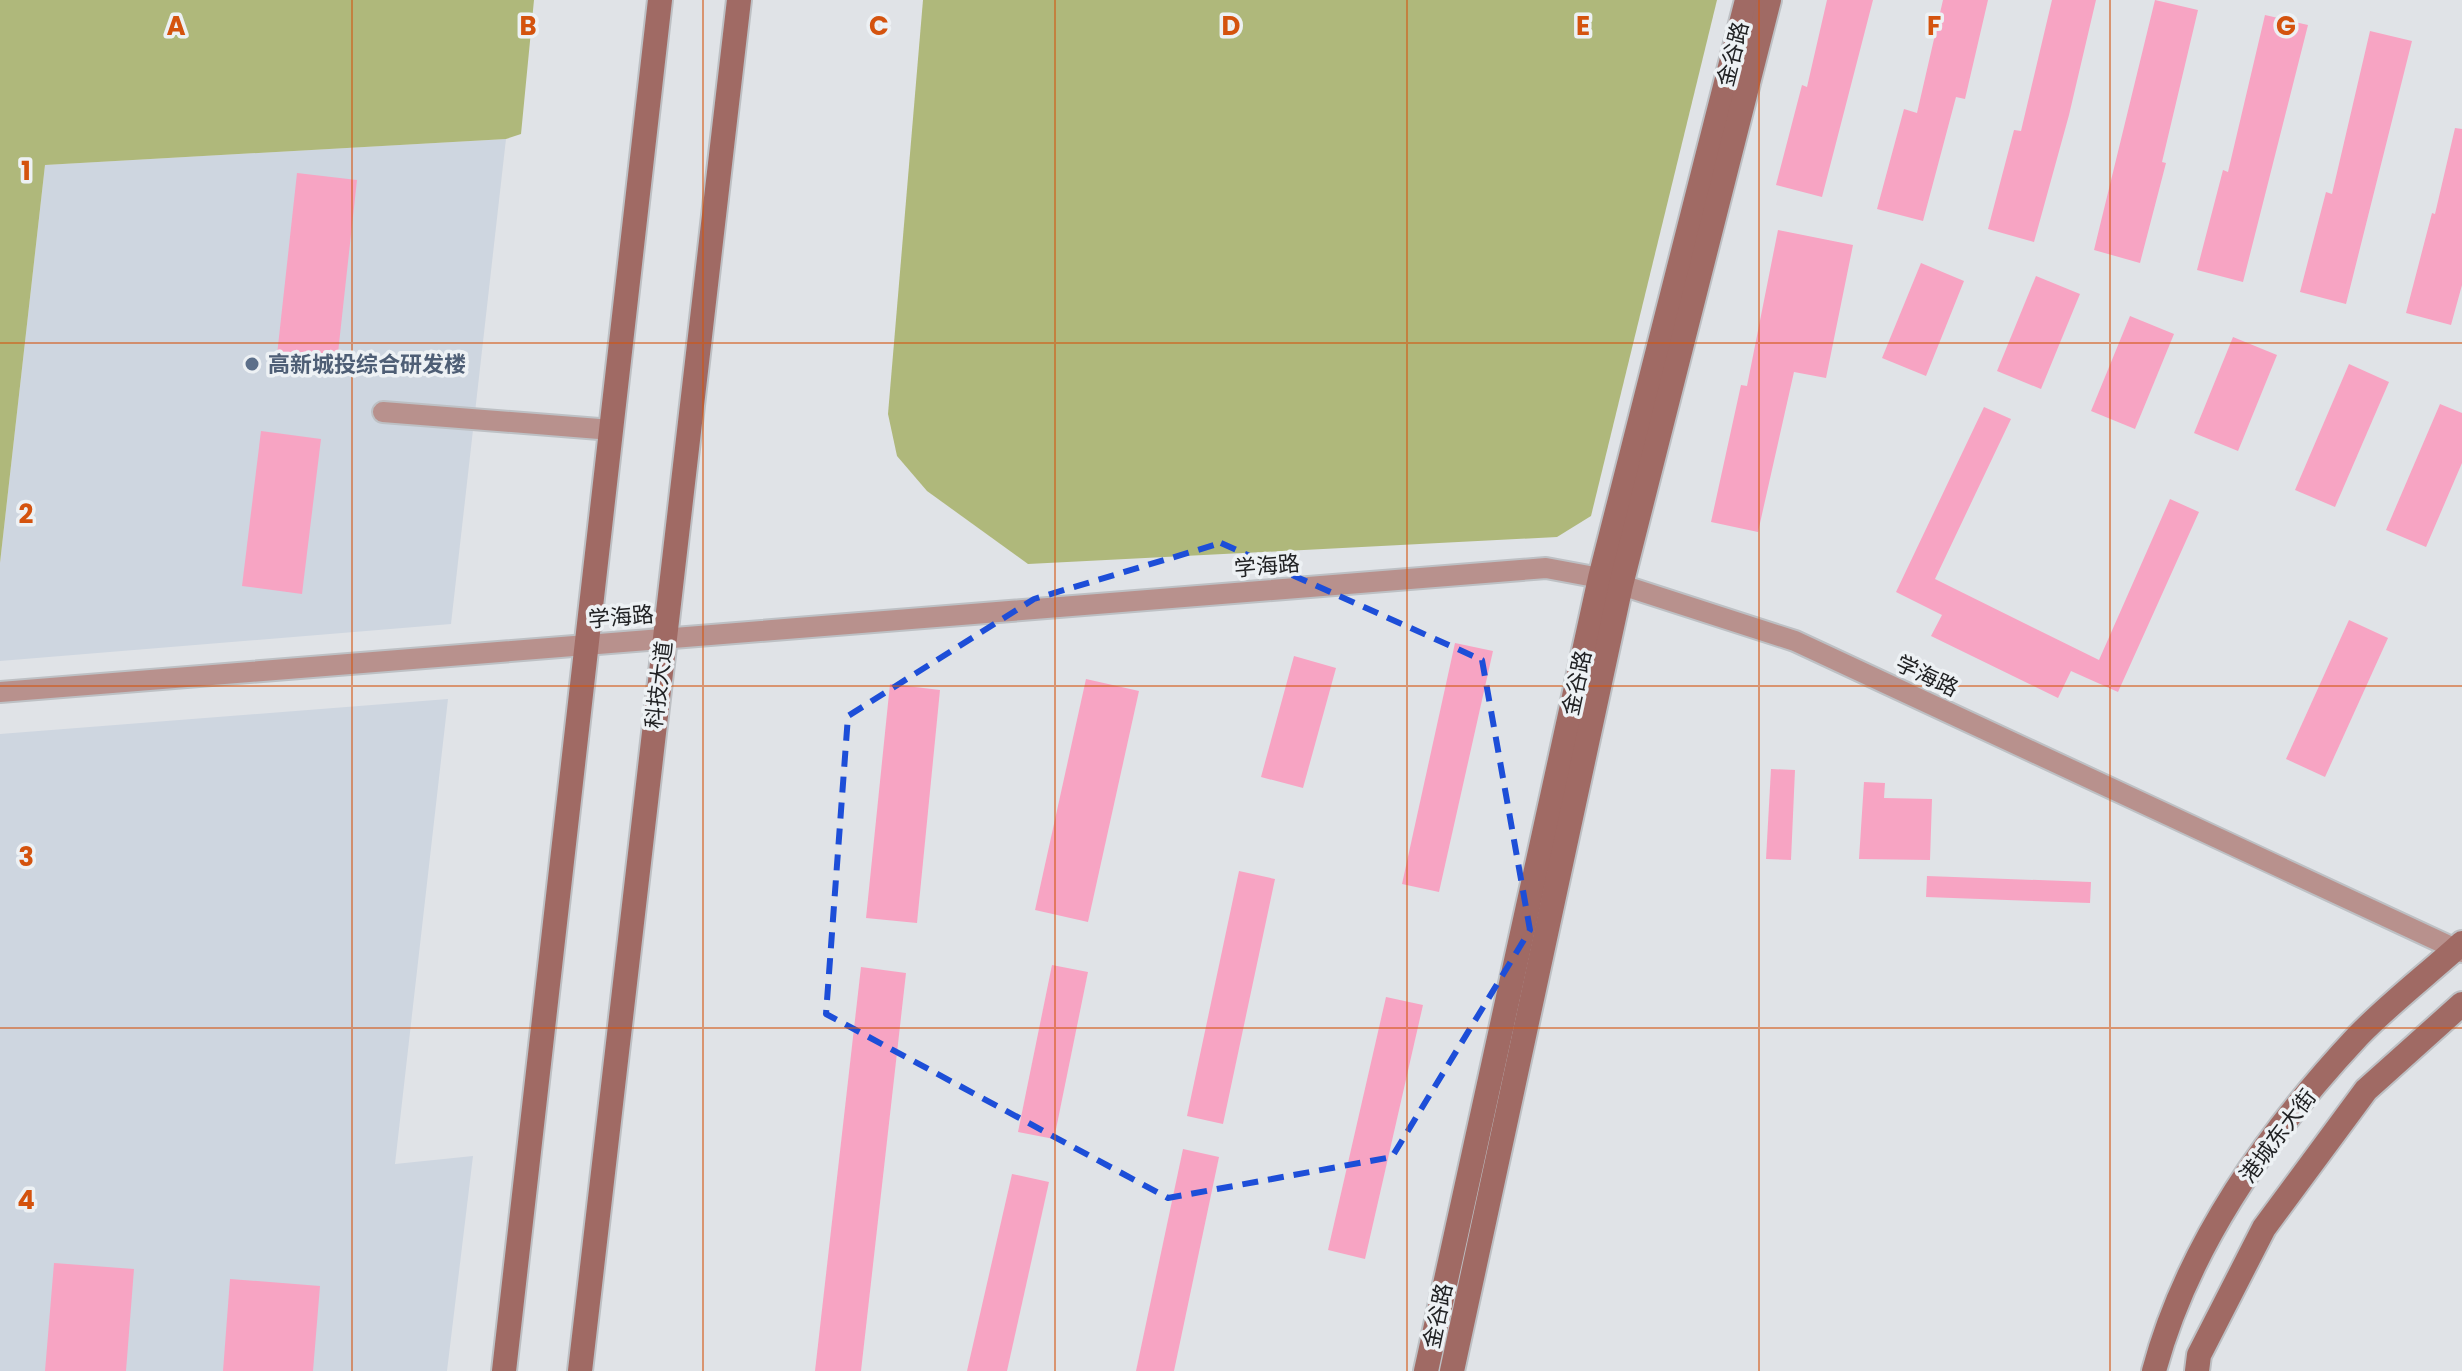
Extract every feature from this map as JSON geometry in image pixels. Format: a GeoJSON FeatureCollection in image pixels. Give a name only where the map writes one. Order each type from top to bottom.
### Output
{"type":"FeatureCollection","features":[{"type":"Feature","properties":{"kind":"main road"},"geometry":{"type":"LineString","coordinates":[[504,1371],[660,0]]}},
{"type":"Feature","properties":{"kind":"main road","name":"科技大道"},"geometry":{"type":"LineString","coordinates":[[580,1371],[739,0]]}},
{"type":"Feature","properties":{"kind":"main road","name":"金谷路"},"geometry":{"type":"LineString","coordinates":[[1426,1371],[1747,0]]}},
{"type":"Feature","properties":{"kind":"main road","name":"金谷路"},"geometry":{"type":"LineString","coordinates":[[1452,1371],[1611,582],[1769,0]]}},
{"type":"Feature","properties":{"kind":"main road","name":"港城东大街"},"geometry":{"type":"LineString","coordinates":[[2154,1371],[2167,1323],[2194,1259],[2265,1147],[2359,1036],[2460,947]]}},
{"type":"Feature","properties":{"kind":"main road","name":"港城东大街"},"geometry":{"type":"LineString","coordinates":[[2197,1371],[2199,1355],[2264,1228],[2366,1090],[2462,1004]]}},
{"type":"Feature","properties":{"kind":"street"},"geometry":{"type":"LineString","coordinates":[[383,412],[612,430]]}},
{"type":"Feature","properties":{"kind":"street","name":"学海路"},"geometry":{"type":"LineString","coordinates":[[0,692],[1546,568],[1611,582],[1795,641],[2460,947]]}},
{"type":"Feature","properties":{"kind":"highlighted area"},"geometry":{"type":"Polygon","coordinates":[[[1221,543],[1482,660],[1530,930],[1392,1157],[1168,1198],[826,1014],[848,716],[1034,599],[1221,543]]]}},
{"type":"Feature","properties":{"kind":"shaded area","name":"高新城投综合研发楼"},"geometry":{"type":"Polygon","coordinates":[[[506,139],[451,624],[0,661],[0,563],[45,165],[506,139]]]}},
{"type":"Feature","properties":{"kind":"shaded area"},"geometry":{"type":"Polygon","coordinates":[[[448,699],[395,1164],[473,1156],[447,1371],[0,1371],[0,734],[448,699]]]}},
{"type":"Feature","properties":{"kind":"green space"},"geometry":{"type":"Polygon","coordinates":[[[0,0],[534,0],[521,134],[506,139],[45,165],[0,563],[0,0]]]}},
{"type":"Feature","properties":{"kind":"green space"},"geometry":{"type":"Polygon","coordinates":[[[923,0],[1717,0],[1591,516],[1557,537],[1028,564],[927,491],[897,456],[888,414],[923,0]]]}},
{"type":"Feature","properties":{"kind":"building"},"geometry":{"type":"Polygon","coordinates":[[[1827,0],[1873,0],[1822,197],[1776,185],[1802,85],[1807,87],[1827,0]]]}},
{"type":"Feature","properties":{"kind":"building"},"geometry":{"type":"Polygon","coordinates":[[[1943,0],[1988,0],[1965,99],[1956,97],[1923,221],[1877,209],[1904,109],[1917,113],[1943,0]]]}},
{"type":"Feature","properties":{"kind":"building"},"geometry":{"type":"Polygon","coordinates":[[[2052,0],[2096,0],[2034,242],[1988,229],[2014,130],[2021,131],[2052,0]]]}},
{"type":"Feature","properties":{"kind":"building"},"geometry":{"type":"Polygon","coordinates":[[[2155,0],[2198,10],[2162,162],[2166,163],[2140,263],[2094,250],[2155,0]]]}},
{"type":"Feature","properties":{"kind":"building"},"geometry":{"type":"Polygon","coordinates":[[[2265,15],[2308,25],[2243,282],[2197,270],[2223,170],[2228,172],[2265,15]]]}},
{"type":"Feature","properties":{"kind":"building"},"geometry":{"type":"Polygon","coordinates":[[[2370,31],[2412,41],[2346,304],[2300,292],[2326,192],[2332,194],[2370,31]]]}},
{"type":"Feature","properties":{"kind":"building"},"geometry":{"type":"Polygon","coordinates":[[[2455,128],[2462,129],[2462,285],[2451,325],[2406,313],[2432,213],[2435,214],[2455,128]]]}},
{"type":"Feature","properties":{"kind":"building"},"geometry":{"type":"Polygon","coordinates":[[[297,173],[357,180],[337,362],[277,355],[297,173]]]}},
{"type":"Feature","properties":{"kind":"building"},"geometry":{"type":"Polygon","coordinates":[[[1778,230],[1853,245],[1826,378],[1794,372],[1758,532],[1711,522],[1741,385],[1747,386],[1778,230]]]}},
{"type":"Feature","properties":{"kind":"building"},"geometry":{"type":"Polygon","coordinates":[[[1921,263],[1964,281],[1926,376],[1882,358],[1921,263]]]}},
{"type":"Feature","properties":{"kind":"building"},"geometry":{"type":"Polygon","coordinates":[[[2036,276],[2080,294],[2041,389],[1997,371],[2036,276]]]}},
{"type":"Feature","properties":{"kind":"building"},"geometry":{"type":"Polygon","coordinates":[[[2130,316],[2174,334],[2135,429],[2091,411],[2130,316]]]}},
{"type":"Feature","properties":{"kind":"building"},"geometry":{"type":"Polygon","coordinates":[[[2233,337],[2277,355],[2238,451],[2194,433],[2233,337]]]}},
{"type":"Feature","properties":{"kind":"building"},"geometry":{"type":"Polygon","coordinates":[[[2349,364],[2389,382],[2335,507],[2295,490],[2349,364]]]}},
{"type":"Feature","properties":{"kind":"building"},"geometry":{"type":"Polygon","coordinates":[[[2440,404],[2462,413],[2462,463],[2426,547],[2386,530],[2440,404]]]}},
{"type":"Feature","properties":{"kind":"building"},"geometry":{"type":"Polygon","coordinates":[[[1984,407],[2011,419],[1935,579],[2099,660],[2170,499],[2199,512],[2118,692],[2071,671],[2058,698],[1931,636],[1942,615],[1896,592],[1984,407]]]}},
{"type":"Feature","properties":{"kind":"building"},"geometry":{"type":"Polygon","coordinates":[[[261,431],[321,439],[302,594],[242,586],[261,431]]]}},
{"type":"Feature","properties":{"kind":"building"},"geometry":{"type":"Polygon","coordinates":[[[2349,620],[2388,638],[2325,777],[2286,759],[2349,620]]]}},
{"type":"Feature","properties":{"kind":"building"},"geometry":{"type":"Polygon","coordinates":[[[1455,643],[1493,651],[1439,892],[1402,884],[1455,643]]]}},
{"type":"Feature","properties":{"kind":"building"},"geometry":{"type":"Polygon","coordinates":[[[1294,656],[1336,668],[1303,788],[1261,777],[1294,656]]]}},
{"type":"Feature","properties":{"kind":"building"},"geometry":{"type":"Polygon","coordinates":[[[1086,679],[1139,691],[1088,922],[1035,910],[1086,679]]]}},
{"type":"Feature","properties":{"kind":"building"},"geometry":{"type":"Polygon","coordinates":[[[890,684],[940,690],[917,923],[866,918],[890,684]]]}},
{"type":"Feature","properties":{"kind":"building"},"geometry":{"type":"Polygon","coordinates":[[[1771,769],[1795,770],[1791,860],[1766,859],[1771,769]]]}},
{"type":"Feature","properties":{"kind":"building"},"geometry":{"type":"Polygon","coordinates":[[[1864,782],[1885,783],[1884,798],[1932,799],[1930,860],[1859,859],[1864,782]]]}},
{"type":"Feature","properties":{"kind":"building"},"geometry":{"type":"Polygon","coordinates":[[[1239,871],[1275,879],[1223,1124],[1187,1116],[1239,871]]]}},
{"type":"Feature","properties":{"kind":"building"},"geometry":{"type":"Polygon","coordinates":[[[1927,876],[2091,882],[2090,903],[1926,897],[1927,876]]]}},
{"type":"Feature","properties":{"kind":"building"},"geometry":{"type":"Polygon","coordinates":[[[1052,965],[1088,972],[1054,1139],[1018,1132],[1052,965]]]}},
{"type":"Feature","properties":{"kind":"building"},"geometry":{"type":"Polygon","coordinates":[[[861,967],[906,973],[861,1371],[815,1371],[861,967]]]}},
{"type":"Feature","properties":{"kind":"building"},"geometry":{"type":"Polygon","coordinates":[[[1386,997],[1423,1005],[1365,1259],[1328,1250],[1386,997]]]}},
{"type":"Feature","properties":{"kind":"building"},"geometry":{"type":"Polygon","coordinates":[[[1183,1149],[1219,1157],[1174,1371],[1136,1371],[1183,1149]]]}},
{"type":"Feature","properties":{"kind":"building"},"geometry":{"type":"Polygon","coordinates":[[[1012,1174],[1049,1182],[1007,1371],[967,1371],[1012,1174]]]}},
{"type":"Feature","properties":{"kind":"building"},"geometry":{"type":"Polygon","coordinates":[[[54,1263],[134,1269],[126,1371],[45,1371],[54,1263]]]}},
{"type":"Feature","properties":{"kind":"building"},"geometry":{"type":"Polygon","coordinates":[[[230,1279],[320,1286],[313,1371],[223,1371],[230,1279]]]}},
{"type":"Feature","properties":{"kind":"place","name":"高新城投综合研发楼"},"geometry":{"type":"Point","coordinates":[252,364]}}]}
